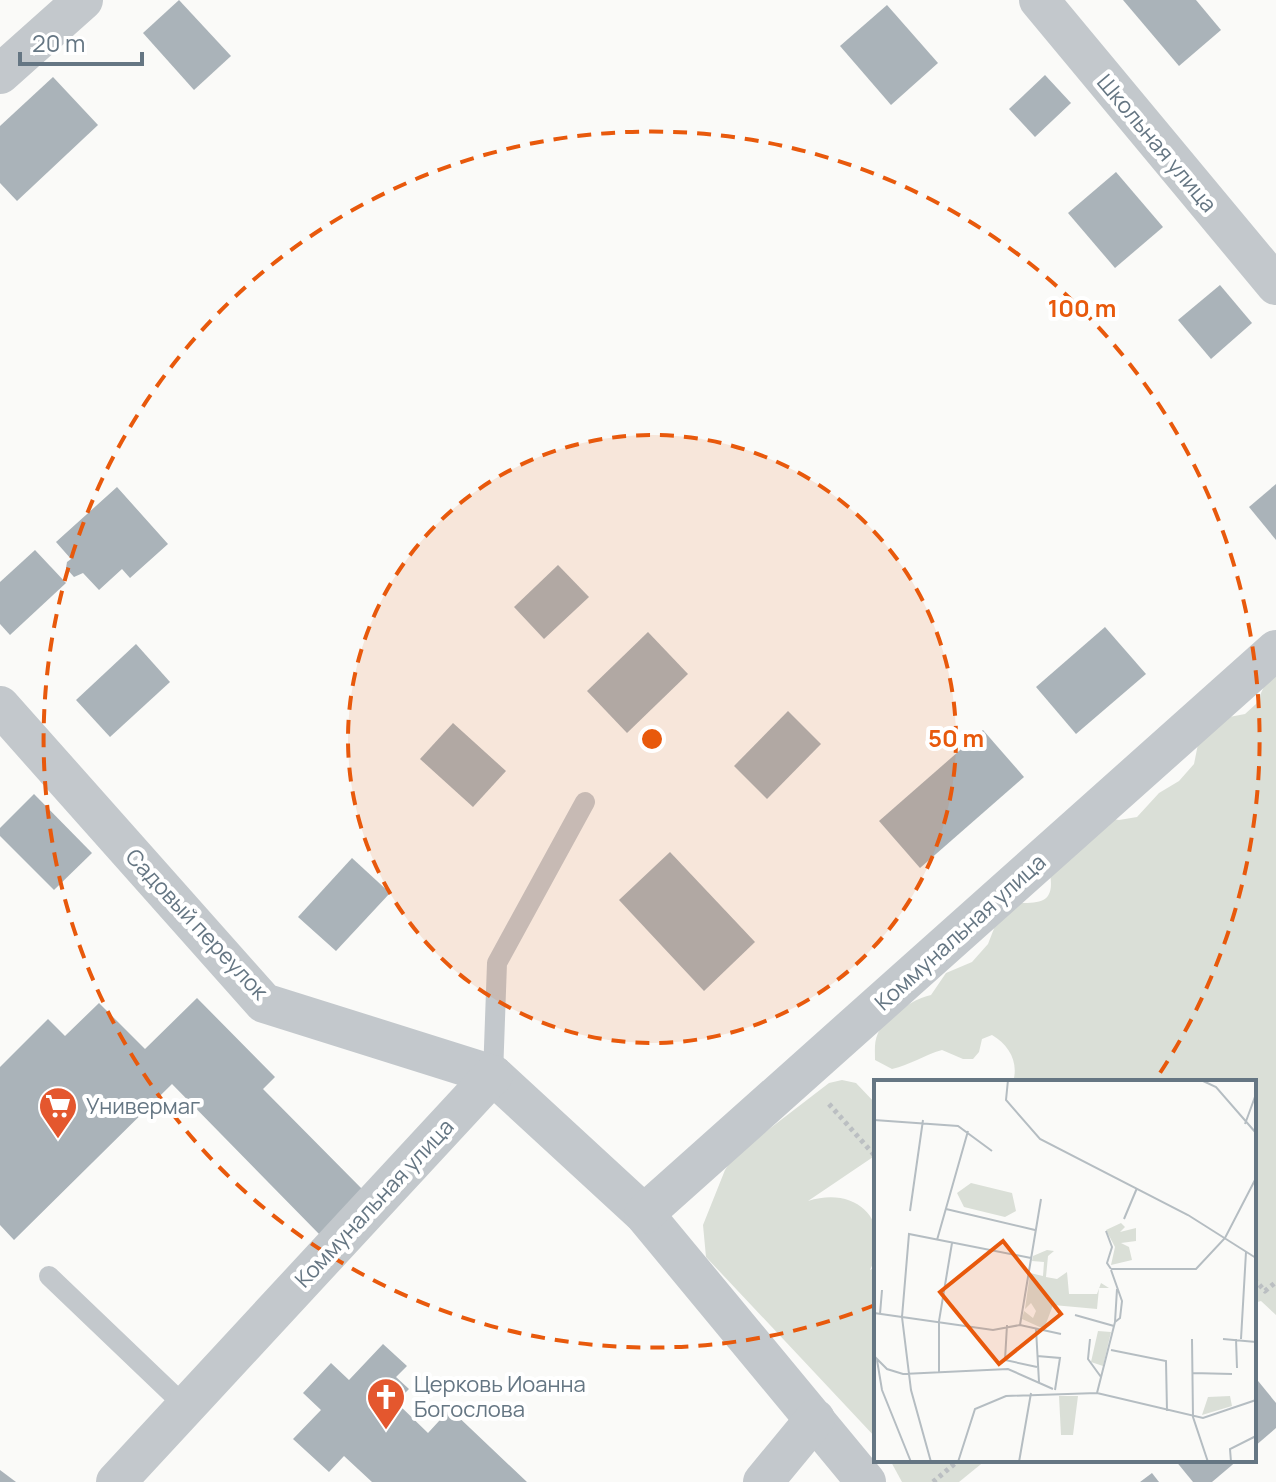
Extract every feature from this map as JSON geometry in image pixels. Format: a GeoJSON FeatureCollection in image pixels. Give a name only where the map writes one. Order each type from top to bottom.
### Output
{"type":"FeatureCollection","features":[{"type":"Feature","properties":{"kind":"street"},"geometry":{"type":"LineString","coordinates":[[0,74],[83,0]]}},
{"type":"Feature","properties":{"kind":"street","name":"Школьная улица"},"geometry":{"type":"LineString","coordinates":[[1039,0],[1276,285]]}},
{"type":"Feature","properties":{"kind":"street","name":"Коммунальная улица"},"geometry":{"type":"LineString","coordinates":[[644,1214],[1276,650]]}},
{"type":"Feature","properties":{"kind":"street","name":"Садовый переулок"},"geometry":{"type":"LineString","coordinates":[[0,706],[264,1003],[493,1075]]}},
{"type":"Feature","properties":{"kind":"street"},"geometry":{"type":"LineString","coordinates":[[493,1075],[644,1214],[866,1482]]}},
{"type":"Feature","properties":{"kind":"street","name":"Коммунальная улица"},"geometry":{"type":"LineString","coordinates":[[116,1482],[493,1075]]}},
{"type":"Feature","properties":{"kind":"street"},"geometry":{"type":"LineString","coordinates":[[763,1482],[815,1419]]}},
{"type":"Feature","properties":{"kind":"lane"},"geometry":{"type":"LineString","coordinates":[[493,1075],[497,963],[585,802]]}},
{"type":"Feature","properties":{"kind":"lane"},"geometry":{"type":"LineString","coordinates":[[49,1276],[186,1407]]}},
{"type":"Feature","properties":{"kind":"path"},"geometry":{"type":"LineString","coordinates":[[803,1073],[874,1155]]}},
{"type":"Feature","properties":{"kind":"path"},"geometry":{"type":"LineString","coordinates":[[1256,1281],[1265,1291],[1276,1282]]}},
{"type":"Feature","properties":{"kind":"path"},"geometry":{"type":"LineString","coordinates":[[933,1482],[957,1462]]}},
{"type":"Feature","properties":{"kind":"shaded area"},"geometry":{"type":"Polygon","coordinates":[[[1276,670],[1276,1315],[1261,1301],[1256,1302],[1256,1080],[1014,1080],[1015,1068],[1011,1055],[992,1035],[982,1039],[979,1052],[973,1059],[963,1059],[942,1050],[892,1069],[875,1060],[878,1033],[893,1015],[931,995],[946,973],[972,962],[988,944],[995,926],[1017,903],[1033,903],[1048,896],[1050,874],[1106,818],[1119,820],[1137,817],[1159,793],[1179,781],[1194,764],[1199,739],[1219,719],[1245,714],[1256,704],[1267,680],[1276,670]]]}},
{"type":"Feature","properties":{"kind":"shaded area"},"geometry":{"type":"Polygon","coordinates":[[[842,1080],[856,1083],[874,1102],[874,1156],[808,1201],[826,1197],[842,1198],[855,1203],[874,1223],[874,1259],[870,1270],[874,1268],[874,1436],[706,1257],[703,1225],[725,1170],[734,1156],[829,1083],[842,1080]]]}},
{"type":"Feature","properties":{"kind":"shaded area"},"geometry":{"type":"Polygon","coordinates":[[[891,1462],[984,1462],[959,1482],[902,1482],[891,1462]]]}},
{"type":"Feature","properties":{"kind":"building"},"geometry":{"type":"Polygon","coordinates":[[[179,0],[231,56],[194,90],[143,33],[179,0]]]}},
{"type":"Feature","properties":{"kind":"building"},"geometry":{"type":"Polygon","coordinates":[[[1123,0],[1196,0],[1221,30],[1179,66],[1123,0]]]}},
{"type":"Feature","properties":{"kind":"building"},"geometry":{"type":"Polygon","coordinates":[[[887,5],[938,63],[891,105],[840,46],[887,5]]]}},
{"type":"Feature","properties":{"kind":"building"},"geometry":{"type":"Polygon","coordinates":[[[1045,75],[1071,103],[1035,137],[1009,109],[1045,75]]]}},
{"type":"Feature","properties":{"kind":"building"},"geometry":{"type":"Polygon","coordinates":[[[53,77],[98,125],[17,201],[0,183],[0,126],[53,77]]]}},
{"type":"Feature","properties":{"kind":"building"},"geometry":{"type":"Polygon","coordinates":[[[1116,172],[1163,227],[1115,268],[1068,213],[1116,172]]]}},
{"type":"Feature","properties":{"kind":"building"},"geometry":{"type":"Polygon","coordinates":[[[1220,285],[1252,323],[1211,359],[1178,320],[1220,285]]]}},
{"type":"Feature","properties":{"kind":"building"},"geometry":{"type":"Polygon","coordinates":[[[1276,484],[1276,540],[1249,507],[1276,484]]]}},
{"type":"Feature","properties":{"kind":"building"},"geometry":{"type":"Polygon","coordinates":[[[117,487],[168,544],[130,578],[122,569],[99,590],[83,573],[74,577],[66,568],[71,559],[56,542],[117,487]]]}},
{"type":"Feature","properties":{"kind":"building"},"geometry":{"type":"Polygon","coordinates":[[[35,550],[66,583],[10,635],[0,624],[0,582],[35,550]]]}},
{"type":"Feature","properties":{"kind":"building"},"geometry":{"type":"Polygon","coordinates":[[[558,565],[589,597],[544,639],[514,607],[558,565]]]}},
{"type":"Feature","properties":{"kind":"building"},"geometry":{"type":"Polygon","coordinates":[[[1105,627],[1146,674],[1076,734],[1036,687],[1105,627]]]}},
{"type":"Feature","properties":{"kind":"building"},"geometry":{"type":"Polygon","coordinates":[[[648,632],[688,674],[627,733],[587,691],[648,632]]]}},
{"type":"Feature","properties":{"kind":"building"},"geometry":{"type":"Polygon","coordinates":[[[136,644],[170,682],[110,737],[76,700],[136,644]]]}},
{"type":"Feature","properties":{"kind":"building"},"geometry":{"type":"Polygon","coordinates":[[[788,711],[821,744],[767,799],[734,766],[788,711]]]}},
{"type":"Feature","properties":{"kind":"building"},"geometry":{"type":"Polygon","coordinates":[[[453,723],[506,771],[473,807],[420,759],[453,723]]]}},
{"type":"Feature","properties":{"kind":"building"},"geometry":{"type":"Polygon","coordinates":[[[983,730],[1024,777],[920,868],[879,821],[983,730]]]}},
{"type":"Feature","properties":{"kind":"building"},"geometry":{"type":"Polygon","coordinates":[[[34,794],[92,853],[54,890],[0,836],[0,828],[34,794]]]}},
{"type":"Feature","properties":{"kind":"building"},"geometry":{"type":"Polygon","coordinates":[[[670,852],[755,942],[704,991],[619,900],[670,852]]]}},
{"type":"Feature","properties":{"kind":"building"},"geometry":{"type":"Polygon","coordinates":[[[352,858],[390,893],[336,951],[298,917],[352,858]]]}},
{"type":"Feature","properties":{"kind":"building","name":"Универмаг"},"geometry":{"type":"Polygon","coordinates":[[[197,998],[275,1077],[263,1089],[365,1192],[320,1235],[172,1084],[14,1240],[0,1225],[0,1067],[48,1019],[65,1036],[99,1003],[145,1049],[197,998]]]}},
{"type":"Feature","properties":{"kind":"building"},"geometry":{"type":"Polygon","coordinates":[[[383,1344],[407,1366],[396,1377],[409,1389],[396,1402],[428,1433],[450,1409],[527,1482],[372,1482],[344,1456],[329,1472],[293,1439],[321,1410],[303,1393],[331,1363],[349,1380],[383,1344]]]}},
{"type":"Feature","properties":{"kind":"building"},"geometry":{"type":"Polygon","coordinates":[[[1256,1378],[1276,1403],[1276,1428],[1256,1445],[1256,1378]]]}},
{"type":"Feature","properties":{"kind":"building"},"geometry":{"type":"Polygon","coordinates":[[[1177,1462],[1236,1462],[1212,1482],[1193,1482],[1177,1462]]]}},
{"type":"Feature","properties":{"kind":"building"},"geometry":{"type":"Polygon","coordinates":[[[0,1470],[16,1482],[0,1482],[0,1470]]]}},
{"type":"Feature","properties":{"kind":"building"},"geometry":{"type":"Polygon","coordinates":[[[1152,1473],[1159,1482],[1140,1482],[1152,1473]]]}},
{"type":"Feature","properties":{"kind":"place","name":"Универмаг"},"geometry":{"type":"Point","coordinates":[58,1140]}},
{"type":"Feature","properties":{"kind":"place","name":"Церковь Иоанна Богослова"},"geometry":{"type":"Point","coordinates":[386,1431]}}]}
